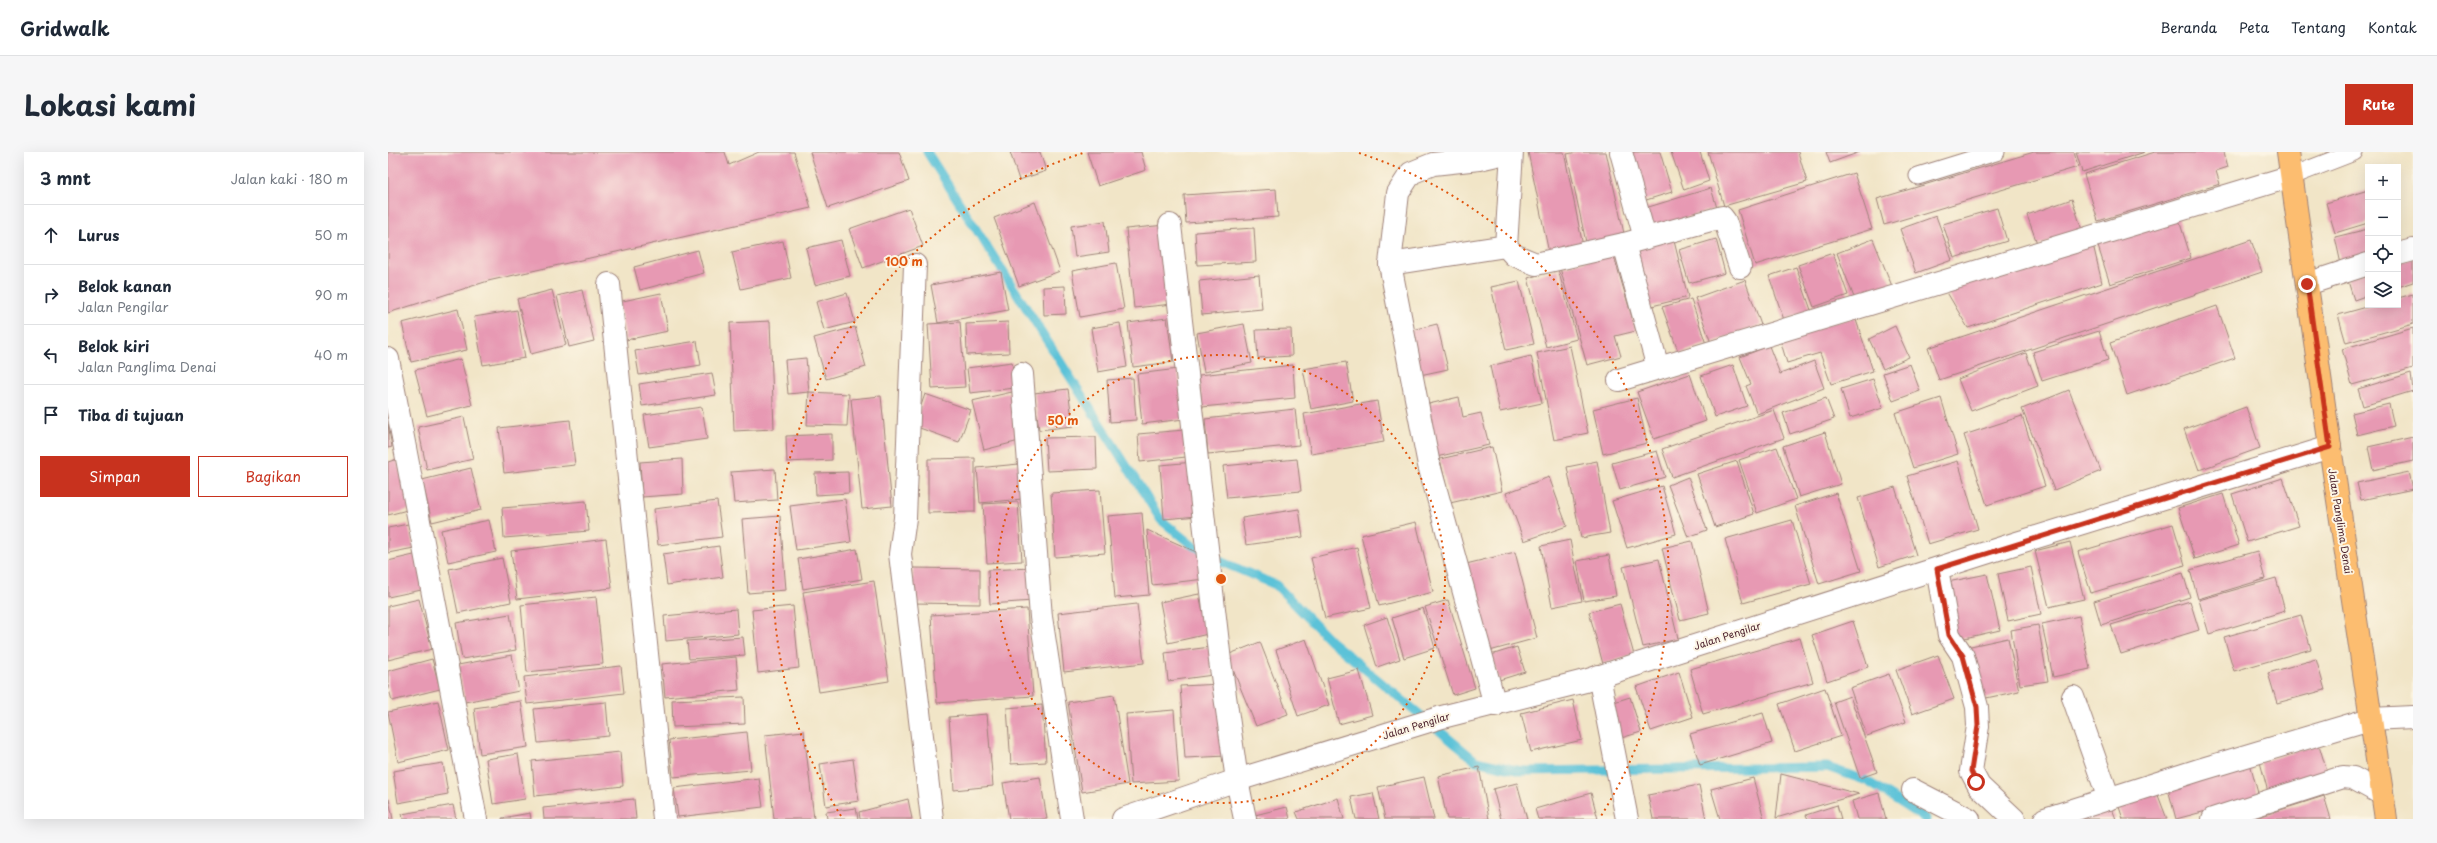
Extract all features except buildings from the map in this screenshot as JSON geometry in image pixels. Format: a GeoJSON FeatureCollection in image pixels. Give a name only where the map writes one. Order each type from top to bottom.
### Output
{"type":"FeatureCollection","features":[{"type":"Feature","properties":{"kind":"main road","name":"Jalan Panglima Denai"},"geometry":{"type":"LineString","coordinates":[[2288,152],[2330,447],[2386,819]]}},
{"type":"Feature","properties":{"kind":"street"},"geometry":{"type":"LineString","coordinates":[[1495,705],[1429,465],[1390,264],[1398,192],[1411,172],[1433,164],[1479,159],[1511,152],[1506,246],[1514,255],[1525,262],[1536,264],[1624,244],[1722,217],[1725,221],[1740,267]]}},
{"type":"Feature","properties":{"kind":"street"},"geometry":{"type":"LineString","coordinates":[[1621,152],[1645,238]]}},
{"type":"Feature","properties":{"kind":"street"},"geometry":{"type":"LineString","coordinates":[[1619,380],[2292,176]]}},
{"type":"Feature","properties":{"kind":"street"},"geometry":{"type":"LineString","coordinates":[[1170,225],[1220,660],[1237,780],[1245,819]]}},
{"type":"Feature","properties":{"kind":"street"},"geometry":{"type":"LineString","coordinates":[[1624,244],[1658,368]]}},
{"type":"Feature","properties":{"kind":"street"},"geometry":{"type":"LineString","coordinates":[[1390,264],[1506,246]]}},
{"type":"Feature","properties":{"kind":"street"},"geometry":{"type":"LineString","coordinates":[[2401,253],[2413,250]]}},
{"type":"Feature","properties":{"kind":"street"},"geometry":{"type":"LineString","coordinates":[[915,265],[906,518],[900,554],[932,819]]}},
{"type":"Feature","properties":{"kind":"street"},"geometry":{"type":"LineString","coordinates":[[2307,284],[2365,265]]}},
{"type":"Feature","properties":{"kind":"street"},"geometry":{"type":"LineString","coordinates":[[609,284],[664,819]]}},
{"type":"Feature","properties":{"kind":"street"},"geometry":{"type":"LineString","coordinates":[[388,358],[476,819]]}},
{"type":"Feature","properties":{"kind":"street"},"geometry":{"type":"LineString","coordinates":[[1022,374],[1042,617],[1072,819]]}},
{"type":"Feature","properties":{"kind":"street","name":"Jalan Pengilar"},"geometry":{"type":"LineString","coordinates":[[1123,819],[1237,780],[1442,717],[1495,705],[1599,676],[2330,447]]}},
{"type":"Feature","properties":{"kind":"street"},"geometry":{"type":"LineString","coordinates":[[1937,569],[1949,635],[1963,656],[1977,707],[1978,726],[1971,771],[1979,786],[2014,819]]}},
{"type":"Feature","properties":{"kind":"street"},"geometry":{"type":"LineString","coordinates":[[1599,676],[1627,819]]}},
{"type":"Feature","properties":{"kind":"street"},"geometry":{"type":"LineString","coordinates":[[2073,697],[2109,799]]}},
{"type":"Feature","properties":{"kind":"street"},"geometry":{"type":"LineString","coordinates":[[2045,819],[2199,770],[2370,719],[2413,717]]}},
{"type":"Feature","properties":{"kind":"street"},"geometry":{"type":"LineString","coordinates":[[2214,819],[2343,777],[2353,778],[2382,794]]}},
{"type":"Feature","properties":{"kind":"street"},"geometry":{"type":"LineString","coordinates":[[1913,790],[1969,819]]}},
{"type":"Feature","properties":{"kind":"lane"},"geometry":{"type":"LineString","coordinates":[[1918,176],[1996,152]]}},
{"type":"Feature","properties":{"kind":"lane"},"geometry":{"type":"LineString","coordinates":[[2292,176],[2354,152]]}},
{"type":"Feature","properties":{"kind":"waterway"},"geometry":{"type":"LineString","coordinates":[[927,152],[1161,520],[1203,554],[1276,585],[1331,641],[1476,761],[1521,771],[1827,767],[1867,781],[1926,819]]}},
{"type":"Feature","properties":{"kind":"route"},"geometry":{"type":"LineString","coordinates":[[1976,782],[1971,771],[1978,726],[1977,707],[1963,656],[1958,646],[1949,635],[1937,569],[2330,447],[2307,284]]}}]}
